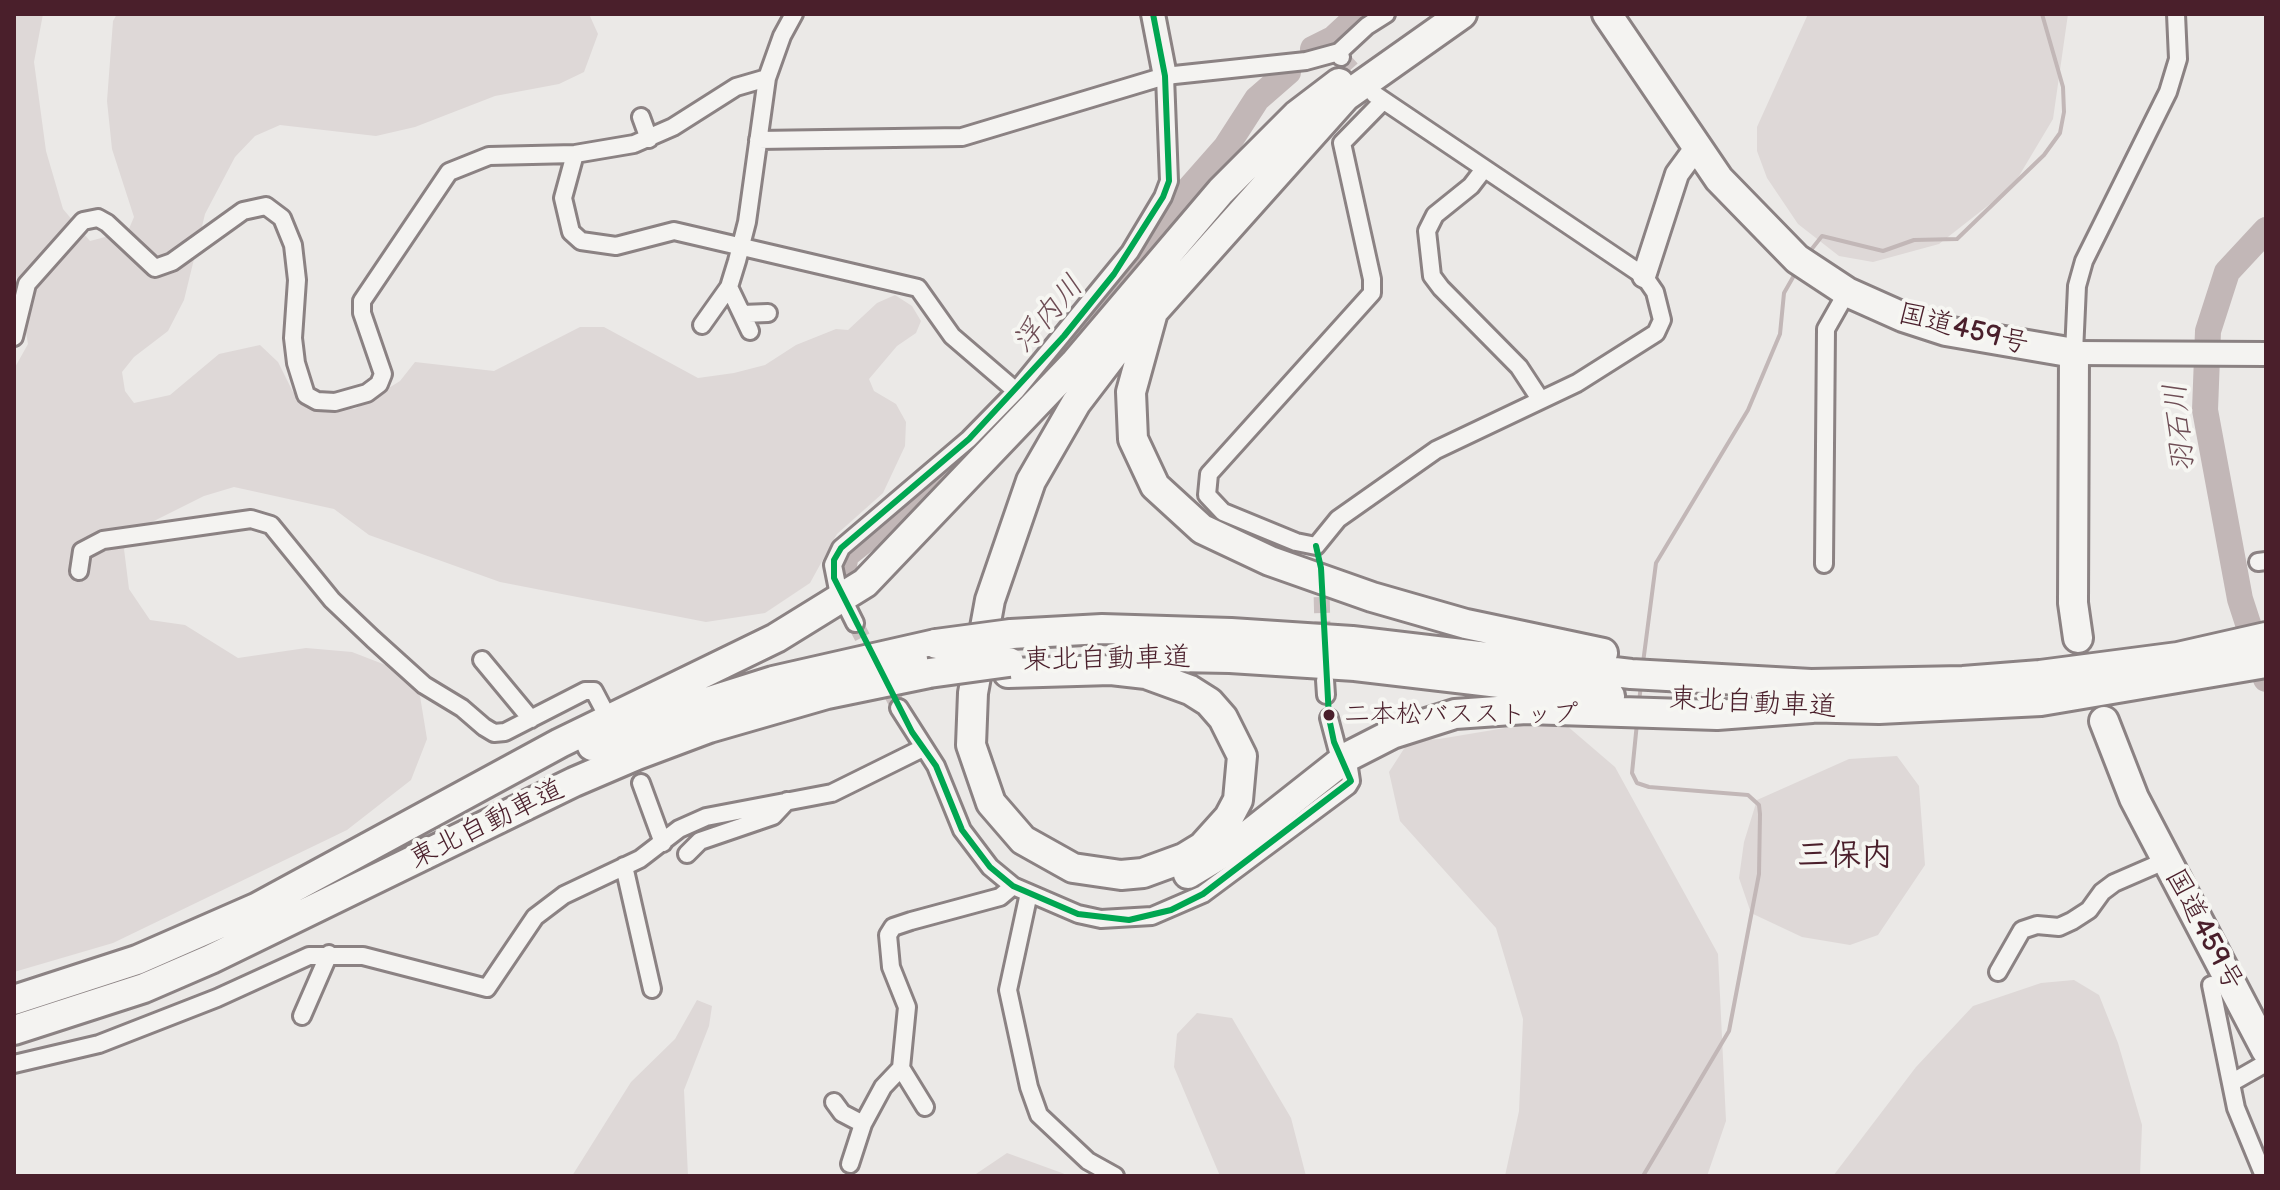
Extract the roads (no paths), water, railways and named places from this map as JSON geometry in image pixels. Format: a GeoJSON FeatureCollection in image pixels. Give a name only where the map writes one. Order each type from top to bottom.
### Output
{"type":"FeatureCollection","features":[{"type":"Feature","properties":{"kind":"highway"},"geometry":{"type":"LineString","coordinates":[[258,907],[560,743],[776,638],[835,605],[897,554],[1074,364],[1221,191],[1297,115],[1371,59],[1440,14]]}},
{"type":"Feature","properties":{"kind":"highway"},"geometry":{"type":"LineString","coordinates":[[1009,656],[1146,674],[1190,690],[1223,718],[1242,756],[1238,800],[1229,817],[1202,847],[1164,867],[1121,875],[1073,868],[1023,840],[991,803],[971,745],[973,693],[990,600],[1031,481],[1076,403],[1131,331],[1153,312],[1346,96],[1462,14]]}},
{"type":"Feature","properties":{"kind":"highway","name":"国道459号"},"geometry":{"type":"LineString","coordinates":[[1598,14],[1613,20],[1719,179],[1797,259],[1847,292],[1903,317],[1946,331],[2074,353]]}},
{"type":"Feature","properties":{"kind":"highway"},"geometry":{"type":"LineString","coordinates":[[1153,312],[1131,392],[1133,439],[1155,486],[1202,529],[1233,546],[1372,597],[1551,643],[1667,661],[1923,683]]}},
{"type":"Feature","properties":{"kind":"highway"},"geometry":{"type":"LineString","coordinates":[[2074,353],[2073,603],[2078,638]]}},
{"type":"Feature","properties":{"kind":"highway"},"geometry":{"type":"LineString","coordinates":[[1074,364],[1057,403],[1021,468],[989,547],[973,605],[957,694],[955,731],[966,784],[989,827],[1021,858],[1061,880],[1107,890],[1146,888],[1170,882],[1233,847],[1347,757],[1392,734],[1455,714],[1526,709],[1717,715],[1812,708]]}},
{"type":"Feature","properties":{"kind":"highway","name":"東北自動車道"},"geometry":{"type":"LineString","coordinates":[[14,1030],[157,982],[268,934],[574,782],[709,728],[827,694],[928,680],[1102,629],[1352,641],[1645,675],[1811,684],[1923,683],[2247,659]]}},
{"type":"Feature","properties":{"kind":"highway","name":"東北自動車道"},"geometry":{"type":"LineString","coordinates":[[14,1000],[137,960],[258,907],[567,757],[629,731],[773,681],[936,644],[1009,656],[1230,658],[1355,666],[1627,698],[1879,709],[2041,701],[2247,659],[2266,637]]}},
{"type":"Feature","properties":{"kind":"highway","name":"国道459号"},"geometry":{"type":"LineString","coordinates":[[2104,721],[2118,762],[2266,1050]]}},
{"type":"Feature","properties":{"kind":"street"},"geometry":{"type":"LineString","coordinates":[[702,325],[729,287],[741,246],[767,78],[782,36],[794,14]]}},
{"type":"Feature","properties":{"kind":"street"},"geometry":{"type":"LineString","coordinates":[[838,590],[833,565],[841,548],[969,439],[1016,391],[1114,274],[1163,197],[1169,181],[1165,76],[1153,14]]}},
{"type":"Feature","properties":{"kind":"street"},"geometry":{"type":"LineString","coordinates":[[758,140],[962,137],[1165,76],[1306,61],[1340,54],[1367,26],[1386,14]]}},
{"type":"Feature","properties":{"kind":"street"},"geometry":{"type":"LineString","coordinates":[[2176,14],[2178,59],[2168,92],[2084,261],[2077,286],[2074,353],[2266,354]]}},
{"type":"Feature","properties":{"kind":"street"},"geometry":{"type":"LineString","coordinates":[[14,337],[27,284],[83,221],[98,218],[107,223],[155,268],[172,262],[243,211],[266,206],[282,218],[293,245],[297,280],[293,338],[296,363],[306,395],[317,401],[335,402],[367,393],[379,384],[383,374],[362,313],[362,301],[438,184],[461,165],[489,156],[575,154],[649,139],[736,87],[767,78]]}},
{"type":"Feature","properties":{"kind":"street"},"geometry":{"type":"LineString","coordinates":[[1379,98],[1644,276],[1655,292],[1663,314],[1656,333],[1577,383],[1436,450],[1338,519],[1316,546],[1296,542],[1223,512],[1207,495],[1209,474],[1372,293],[1372,279],[1342,143],[1379,98]]}},
{"type":"Feature","properties":{"kind":"street"},"geometry":{"type":"LineString","coordinates":[[641,117],[649,139]]}},
{"type":"Feature","properties":{"kind":"street"},"geometry":{"type":"LineString","coordinates":[[1644,276],[1677,174],[1696,148]]}},
{"type":"Feature","properties":{"kind":"street"},"geometry":{"type":"LineString","coordinates":[[575,154],[563,198],[571,232],[581,241],[616,246],[674,231],[918,288],[952,336],[1016,391]]}},
{"type":"Feature","properties":{"kind":"street"},"geometry":{"type":"LineString","coordinates":[[1484,169],[1471,186],[1435,215],[1431,223],[1426,247],[1432,276],[1519,367],[1540,399]]}},
{"type":"Feature","properties":{"kind":"street"},"geometry":{"type":"LineString","coordinates":[[729,287],[750,331]]}},
{"type":"Feature","properties":{"kind":"street"},"geometry":{"type":"LineString","coordinates":[[1824,564],[1826,329],[1847,292]]}},
{"type":"Feature","properties":{"kind":"street"},"geometry":{"type":"LineString","coordinates":[[742,314],[768,313]]}},
{"type":"Feature","properties":{"kind":"street"},"geometry":{"type":"LineString","coordinates":[[79,571],[82,551],[103,540],[251,519],[271,525],[332,600],[424,685],[494,733],[505,732],[585,691],[594,691],[604,710]]}},
{"type":"Feature","properties":{"kind":"street"},"geometry":{"type":"LineString","coordinates":[[1316,546],[1321,568]]}},
{"type":"Feature","properties":{"kind":"street"},"geometry":{"type":"LineString","coordinates":[[847,607],[855,623]]}},
{"type":"Feature","properties":{"kind":"street"},"geometry":{"type":"LineString","coordinates":[[482,660],[531,719]]}},
{"type":"Feature","properties":{"kind":"street"},"geometry":{"type":"LineString","coordinates":[[899,708],[936,766],[962,830],[990,867],[1013,886],[1078,914],[1101,919],[1129,920],[1171,910],[1203,894],[1348,786],[1351,781],[1349,768]]}},
{"type":"Feature","properties":{"kind":"street"},"geometry":{"type":"LineString","coordinates":[[1329,718],[1338,752]]}},
{"type":"Feature","properties":{"kind":"street"},"geometry":{"type":"LineString","coordinates":[[14,1064],[99,1044],[217,998],[290,962],[329,954],[377,959],[487,988],[535,917],[564,895],[624,866],[695,821],[832,793],[923,748]]}},
{"type":"Feature","properties":{"kind":"street"},"geometry":{"type":"LineString","coordinates":[[641,783],[663,843]]}},
{"type":"Feature","properties":{"kind":"street"},"geometry":{"type":"LineString","coordinates":[[687,854],[700,841],[773,816],[787,801]]}},
{"type":"Feature","properties":{"kind":"street"},"geometry":{"type":"LineString","coordinates":[[1998,972],[2022,930],[2037,925],[2059,927],[2072,921],[2114,883],[2167,860]]}},
{"type":"Feature","properties":{"kind":"street"},"geometry":{"type":"LineString","coordinates":[[624,866],[652,989]]}},
{"type":"Feature","properties":{"kind":"street"},"geometry":{"type":"LineString","coordinates":[[925,1107],[901,1068],[907,1007],[891,967],[888,935],[893,927],[992,900],[1008,893],[1013,886]]}},
{"type":"Feature","properties":{"kind":"street"},"geometry":{"type":"LineString","coordinates":[[1029,893],[1008,990],[1029,1087],[1039,1115],[1088,1161],[1115,1176]]}},
{"type":"Feature","properties":{"kind":"street"},"geometry":{"type":"LineString","coordinates":[[302,1016],[329,954]]}},
{"type":"Feature","properties":{"kind":"street"},"geometry":{"type":"LineString","coordinates":[[2211,985],[2236,1108],[2264,1176]]}},
{"type":"Feature","properties":{"kind":"street"},"geometry":{"type":"LineString","coordinates":[[2231,1083],[2266,1063]]}},
{"type":"Feature","properties":{"kind":"street"},"geometry":{"type":"LineString","coordinates":[[850,1164],[863,1124],[883,1087],[901,1068]]}},
{"type":"Feature","properties":{"kind":"street"},"geometry":{"type":"LineString","coordinates":[[834,1102],[842,1113],[863,1124]]}},
{"type":"Feature","properties":{"kind":"waterway","name":"浮内川"},"geometry":{"type":"LineString","coordinates":[[1313,49],[1333,39],[1360,14]]}},
{"type":"Feature","properties":{"kind":"waterway"},"geometry":{"type":"LineString","coordinates":[[1807,255],[1822,236],[1883,251],[1914,240],[1957,239],[2044,155],[2060,133],[2064,112],[2063,87],[2042,14]]}},
{"type":"Feature","properties":{"kind":"waterway","name":"浮内川"},"geometry":{"type":"LineString","coordinates":[[846,581],[843,570],[846,555],[941,479],[990,431],[1134,265],[1159,223],[1226,147],[1257,99],[1288,72]]}},
{"type":"Feature","properties":{"kind":"waterway","name":"羽石川"},"geometry":{"type":"LineString","coordinates":[[2266,230],[2227,272],[2208,331],[2205,410],[2240,599],[2266,679]]}},
{"type":"Feature","properties":{"kind":"waterway"},"geometry":{"type":"LineString","coordinates":[[1643,663],[1656,563],[1748,410],[1780,334],[1784,293],[1796,272]]}},
{"type":"Feature","properties":{"kind":"waterway"},"geometry":{"type":"LineString","coordinates":[[1639,703],[1641,684]]}},
{"type":"Feature","properties":{"kind":"waterway"},"geometry":{"type":"LineString","coordinates":[[1637,723],[1632,773],[1637,783],[1649,787],[1748,795],[1759,805],[1760,814],[1759,874],[1729,1031],[1643,1176]]}},
{"type":"Feature","properties":{"kind":"tunnel"},"geometry":{"type":"LineString","coordinates":[[1341,57],[1368,87]]}},
{"type":"Feature","properties":{"kind":"tunnel"},"geometry":{"type":"LineString","coordinates":[[1321,573],[1323,646]]}},
{"type":"Feature","properties":{"kind":"tunnel"},"geometry":{"type":"LineString","coordinates":[[855,623],[899,708]]}},
{"type":"Feature","properties":{"kind":"place","name":"二本松バスストップ"},"geometry":{"type":"Point","coordinates":[1329,715]}},
{"type":"Feature","properties":{"kind":"district","name":"三保内"},"geometry":{"type":"Point","coordinates":[1845,857]}}]}
